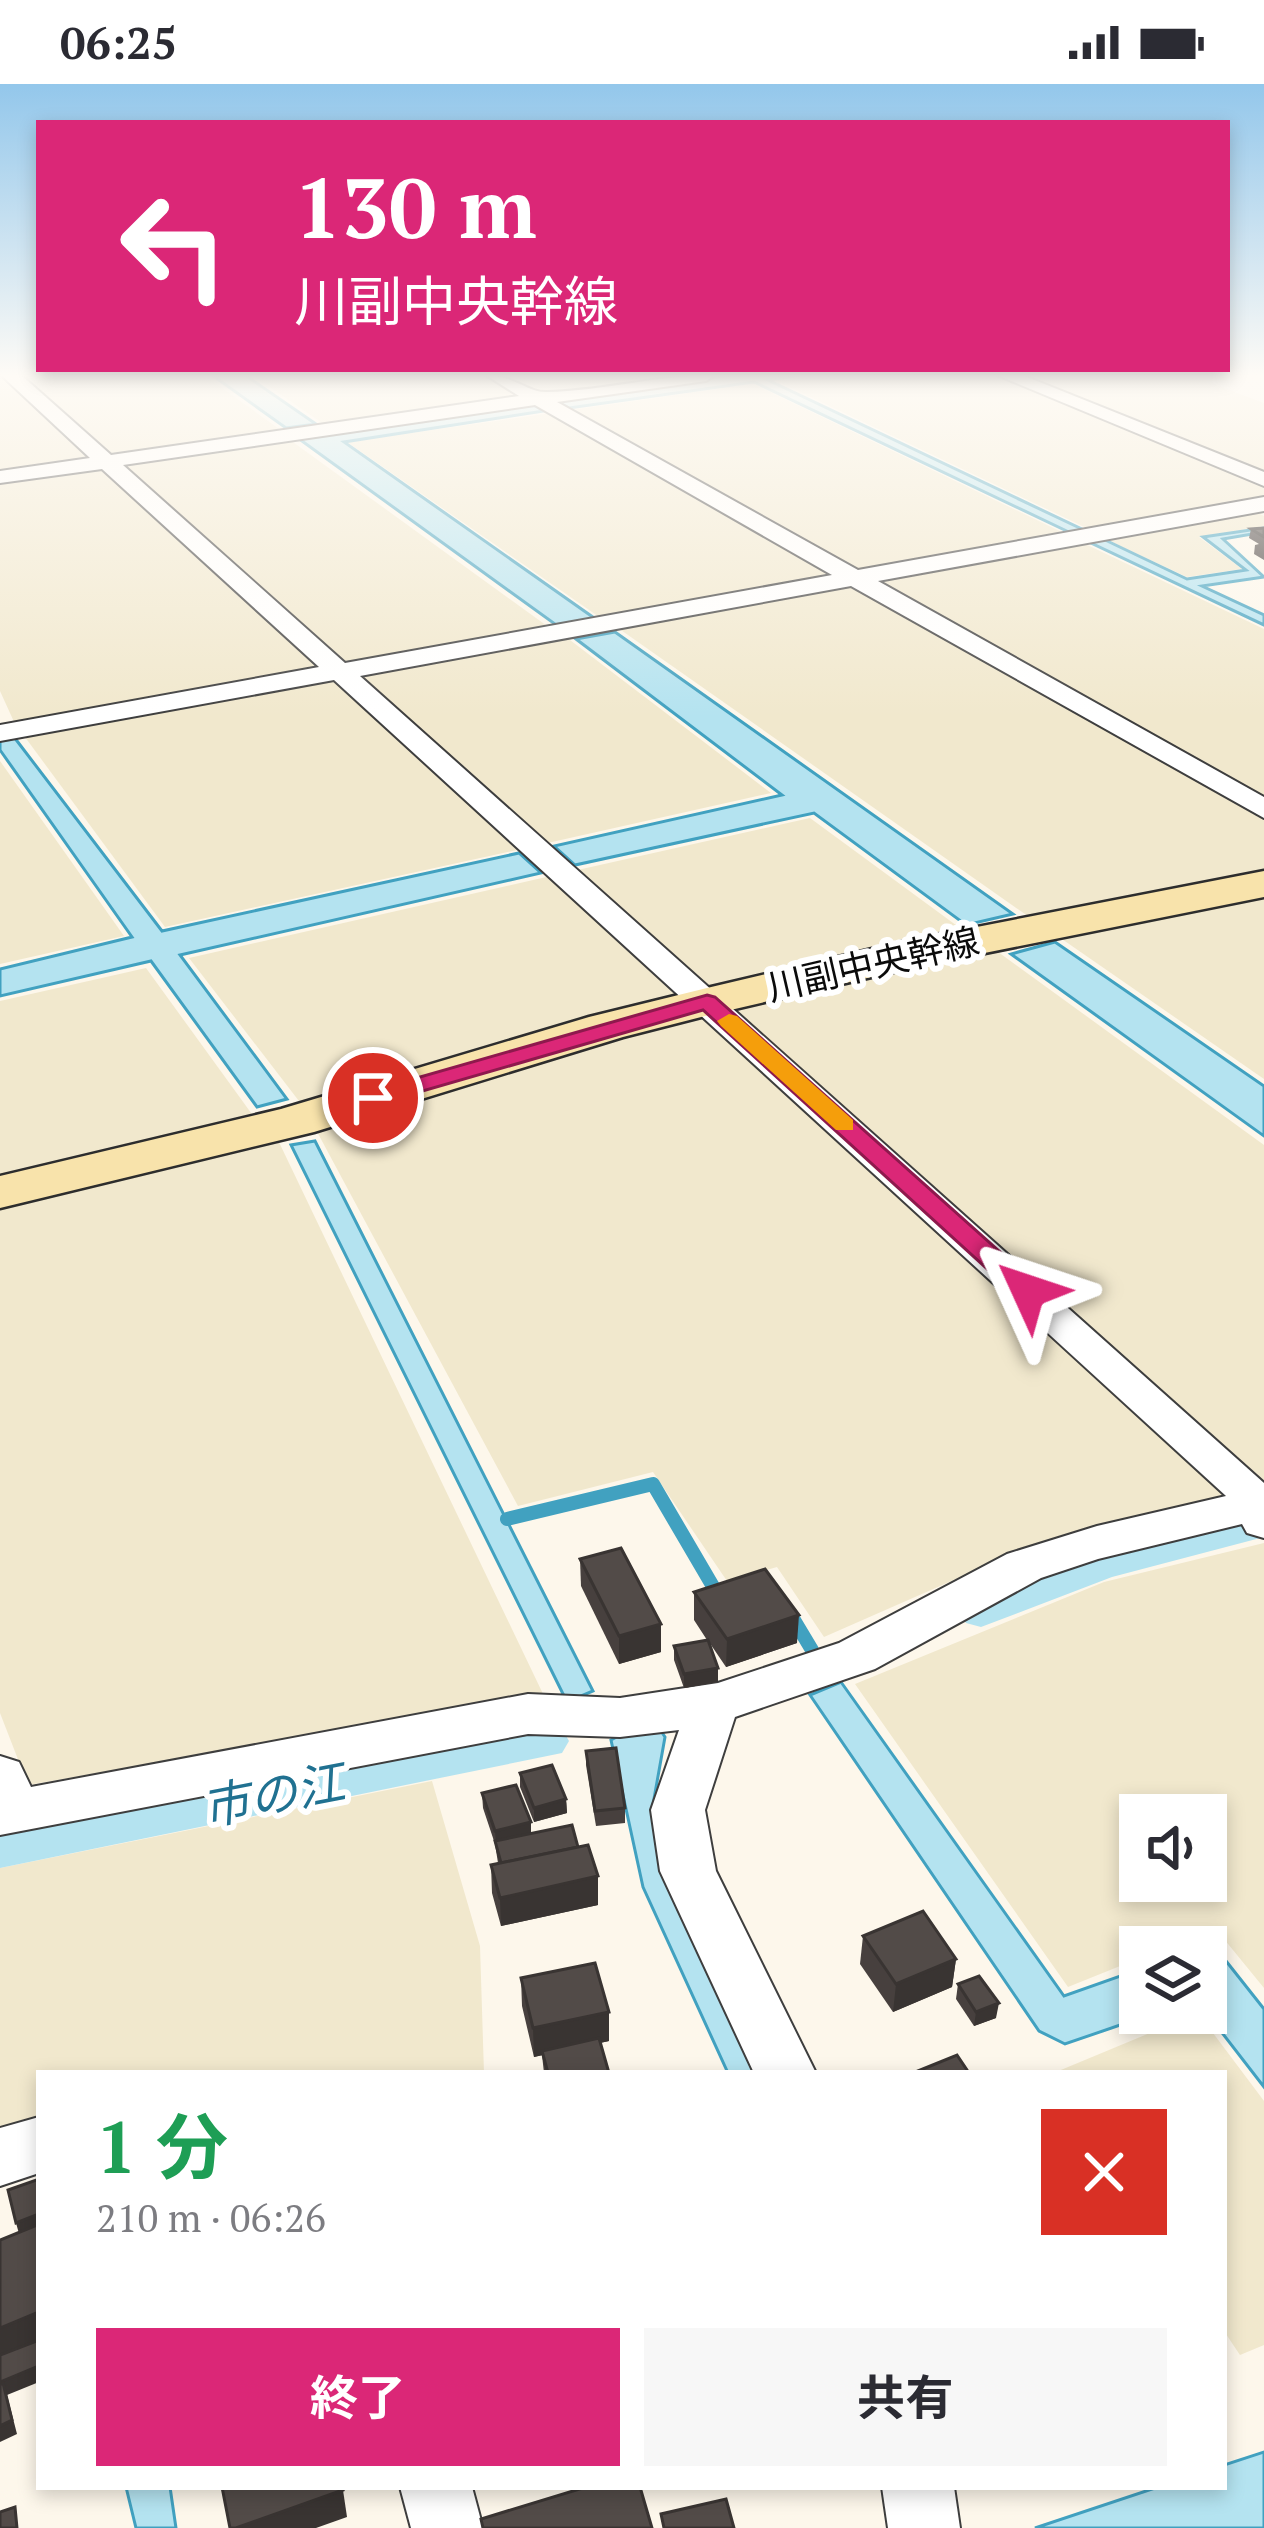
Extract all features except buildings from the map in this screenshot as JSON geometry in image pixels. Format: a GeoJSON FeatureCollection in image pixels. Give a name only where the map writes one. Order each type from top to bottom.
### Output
{"type":"FeatureCollection","features":[{"type":"Feature","properties":{"kind":"street"},"geometry":{"type":"LineString","coordinates":[[4,1800],[528,1714],[578,1722],[714,1702],[783,1684],[895,1637],[1040,1559],[1260,1510],[1241,1484],[139,489]]}},
{"type":"Feature","properties":{"kind":"street"},"geometry":{"type":"LineString","coordinates":[[695,489],[1264,809]]}},
{"type":"Feature","properties":{"kind":"street"},"geometry":{"type":"LineString","coordinates":[[0,733],[1260,507]]}},
{"type":"Feature","properties":{"kind":"street","name":"川副中央幹線"},"geometry":{"type":"LineString","coordinates":[[0,1192],[296,1121],[707,1002],[910,954],[1264,884]]}},
{"type":"Feature","properties":{"kind":"street"},"geometry":{"type":"LineString","coordinates":[[714,1702],[678,1810],[688,1871],[784,2070]]}},
{"type":"Feature","properties":{"kind":"street"},"geometry":{"type":"LineString","coordinates":[[0,2157],[36,2146]]}},
{"type":"Feature","properties":{"kind":"street"},"geometry":{"type":"LineString","coordinates":[[437,2490],[447,2528]]}},
{"type":"Feature","properties":{"kind":"street"},"geometry":{"type":"LineString","coordinates":[[918,2490],[924,2528]]}},
{"type":"Feature","properties":{"kind":"shaded area"},"geometry":{"type":"Polygon","coordinates":[[[0,489],[128,489],[327,671],[15,724],[0,691],[0,489]]]}},
{"type":"Feature","properties":{"kind":"shaded area"},"geometry":{"type":"Polygon","coordinates":[[[148,489],[358,489],[554,631],[347,668],[148,489]]]}},
{"type":"Feature","properties":{"kind":"shaded area"},"geometry":{"type":"Polygon","coordinates":[[[415,489],[685,489],[841,578],[605,621],[415,489]]]}},
{"type":"Feature","properties":{"kind":"shaded area"},"geometry":{"type":"Polygon","coordinates":[[[703,489],[972,489],[1070,536],[856,575],[703,489]]]}},
{"type":"Feature","properties":{"kind":"shaded area"},"geometry":{"type":"Polygon","coordinates":[[[1005,489],[1264,489],[1264,501],[1095,532],[1005,489]]]}},
{"type":"Feature","properties":{"kind":"shaded area"},"geometry":{"type":"Polygon","coordinates":[[[1251,510],[1264,516],[1264,526],[1199,537],[1242,569],[1187,577],[1103,538],[1251,510]]]}},
{"type":"Feature","properties":{"kind":"shaded area"},"geometry":{"type":"Polygon","coordinates":[[[1081,542],[1264,629],[1264,802],[868,581],[1081,542]]]}},
{"type":"Feature","properties":{"kind":"shaded area"},"geometry":{"type":"Polygon","coordinates":[[[854,584],[1264,820],[1264,875],[1032,919],[618,628],[854,584]]]}},
{"type":"Feature","properties":{"kind":"shaded area"},"geometry":{"type":"Polygon","coordinates":[[[566,637],[771,793],[543,844],[355,676],[566,637]]]}},
{"type":"Feature","properties":{"kind":"shaded area"},"geometry":{"type":"Polygon","coordinates":[[[336,680],[526,848],[165,927],[22,733],[336,680]]]}},
{"type":"Feature","properties":{"kind":"shaded area"},"geometry":{"type":"Polygon","coordinates":[[[0,761],[124,936],[0,964],[0,761]]]}},
{"type":"Feature","properties":{"kind":"shaded area"},"geometry":{"type":"Polygon","coordinates":[[[810,818],[964,931],[706,989],[573,871],[810,818]]]}},
{"type":"Feature","properties":{"kind":"shaded area"},"geometry":{"type":"Polygon","coordinates":[[[555,875],[683,996],[302,1105],[189,958],[555,875]]]}},
{"type":"Feature","properties":{"kind":"shaded area"},"geometry":{"type":"Polygon","coordinates":[[[1264,897],[1264,1079],[1059,937],[1264,897]]]}},
{"type":"Feature","properties":{"kind":"shaded area"},"geometry":{"type":"Polygon","coordinates":[[[994,949],[1264,1145],[1264,1482],[730,1007],[994,949]]]}},
{"type":"Feature","properties":{"kind":"shaded area"},"geometry":{"type":"Polygon","coordinates":[[[146,968],[254,1117],[0,1178],[0,1001],[146,968]]]}},
{"type":"Feature","properties":{"kind":"shaded area"},"geometry":{"type":"Polygon","coordinates":[[[706,1013],[1234,1492],[1022,1550],[824,1637],[777,1567],[727,1581],[653,1472],[518,1506],[315,1128],[706,1013]]]}},
{"type":"Feature","properties":{"kind":"shaded area"},"geometry":{"type":"Polygon","coordinates":[[[277,1138],[544,1696],[28,1785],[0,1713],[0,1206],[277,1138]]]}},
{"type":"Feature","properties":{"kind":"shaded area"},"geometry":{"type":"Polygon","coordinates":[[[1264,1543],[1264,1988],[1227,1943],[1227,1926],[1119,1926],[1119,1966],[1068,1987],[855,1684],[1104,1582],[1264,1543]]]}},
{"type":"Feature","properties":{"kind":"shaded area"},"geometry":{"type":"Polygon","coordinates":[[[432,1781],[480,1946],[484,2070],[36,2070],[36,2128],[0,2139],[0,1868],[432,1781]]]}},
{"type":"Feature","properties":{"kind":"shaded area"},"geometry":{"type":"Polygon","coordinates":[[[1147,2034],[1214,2034],[1264,2101],[1264,2345],[1240,2355],[1227,2336],[1227,2070],[1061,2070],[1147,2034]]]}},
{"type":"Feature","properties":{"kind":"water"},"geometry":{"type":"Polygon","coordinates":[[[368,489],[411,489],[597,620],[559,627],[368,489]]]}},
{"type":"Feature","properties":{"kind":"water"},"geometry":{"type":"Polygon","coordinates":[[[979,489],[998,489],[1086,531],[1073,534],[979,489]]]}},
{"type":"Feature","properties":{"kind":"water"},"geometry":{"type":"Polygon","coordinates":[[[1264,528],[1264,532],[1223,539],[1264,577],[1202,586],[1264,615],[1264,625],[1089,542],[1103,539],[1187,579],[1246,570],[1203,537],[1264,528]]]}},
{"type":"Feature","properties":{"kind":"water"},"geometry":{"type":"Polygon","coordinates":[[[615,632],[1013,914],[966,925],[814,813],[575,865],[554,846],[782,795],[576,639],[615,632]]]}},
{"type":"Feature","properties":{"kind":"water"},"geometry":{"type":"Polygon","coordinates":[[[14,737],[162,931],[519,853],[541,873],[180,955],[287,1099],[257,1107],[151,961],[0,996],[0,969],[132,937],[0,750],[0,739],[14,737]]]}},
{"type":"Feature","properties":{"kind":"water"},"geometry":{"type":"Polygon","coordinates":[[[1055,942],[1264,1086],[1264,1136],[1011,954],[1055,942]]]}},
{"type":"Feature","properties":{"kind":"water"},"geometry":{"type":"Polygon","coordinates":[[[315,1141],[593,1691],[567,1702],[291,1145],[315,1141]]]}},
{"type":"Feature","properties":{"kind":"water"},"geometry":{"type":"Polygon","coordinates":[[[841,1682],[1064,1996],[1119,1976],[1119,2025],[1065,2044],[1039,2031],[810,1695],[841,1682]]]}},
{"type":"Feature","properties":{"kind":"water"},"geometry":{"type":"Polygon","coordinates":[[[659,1728],[665,1737],[652,1810],[759,2070],[727,2070],[643,1887],[611,1740],[628,1731],[659,1728]]]}},
{"type":"Feature","properties":{"kind":"water"},"geometry":{"type":"Polygon","coordinates":[[[1227,1962],[1264,2009],[1264,2087],[1223,2034],[1227,2034],[1227,1962]]]}},
{"type":"Feature","properties":{"kind":"water"},"geometry":{"type":"Polygon","coordinates":[[[1264,2452],[1264,2528],[1035,2528],[1149,2490],[1227,2490],[1227,2464],[1264,2452]]]}},
{"type":"Feature","properties":{"kind":"water"},"geometry":{"type":"Polygon","coordinates":[[[127,2490],[170,2490],[176,2528],[136,2528],[127,2490]]]}},
{"type":"Feature","properties":{"kind":"waterway"},"geometry":{"type":"LineString","coordinates":[[507,1519],[653,1484],[718,1595]]}},
{"type":"Feature","properties":{"kind":"waterway","name":"市の江"},"geometry":{"type":"LineString","coordinates":[[981,1612],[1100,1566],[1264,1523]]}},
{"type":"Feature","properties":{"kind":"waterway"},"geometry":{"type":"LineString","coordinates":[[791,1615],[812,1650]]}},
{"type":"Feature","properties":{"kind":"waterway","name":"市の江"},"geometry":{"type":"LineString","coordinates":[[0,1849],[546,1741]]}},
{"type":"Feature","properties":{"kind":"slow traffic"},"geometry":{"type":"LineString","coordinates":[[729,1021],[844,1125]]}},
{"type":"Feature","properties":{"kind":"route"},"geometry":{"type":"LineString","coordinates":[[373,1098],[707,1002],[1028,1291]]}}]}
